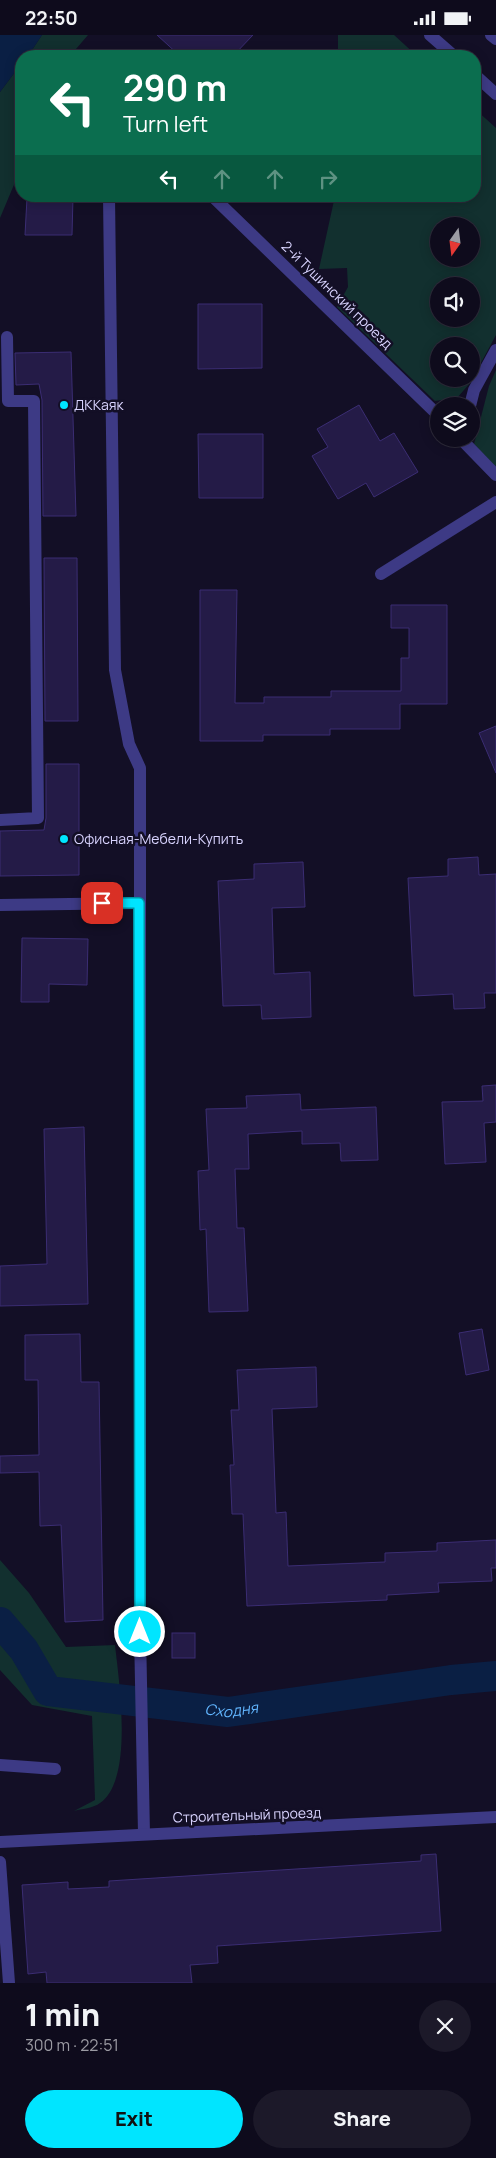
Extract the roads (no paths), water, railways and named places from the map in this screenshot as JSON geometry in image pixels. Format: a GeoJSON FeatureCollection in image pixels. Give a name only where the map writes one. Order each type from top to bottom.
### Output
{"type":"FeatureCollection","features":[{"type":"Feature","properties":{"kind":"street"},"geometry":{"type":"LineString","coordinates":[[430,35],[447,50]]}},
{"type":"Feature","properties":{"kind":"street"},"geometry":{"type":"LineString","coordinates":[[491,35],[496,39]]}},
{"type":"Feature","properties":{"kind":"street"},"geometry":{"type":"LineString","coordinates":[[481,80],[496,94]]}},
{"type":"Feature","properties":{"kind":"street"},"geometry":{"type":"LineString","coordinates":[[109,202],[115,670],[129,743],[140,768],[140,1632],[144,1833]]}},
{"type":"Feature","properties":{"kind":"street","name":"2-й Тушинский проезд"},"geometry":{"type":"LineString","coordinates":[[218,202],[430,408]]}},
{"type":"Feature","properties":{"kind":"street"},"geometry":{"type":"LineString","coordinates":[[0,820],[38,818],[34,401],[4,401],[7,337]]}},
{"type":"Feature","properties":{"kind":"street"},"geometry":{"type":"LineString","coordinates":[[472,397],[474,389],[496,350]]}},
{"type":"Feature","properties":{"kind":"street"},"geometry":{"type":"LineString","coordinates":[[470,447],[496,475]]}},
{"type":"Feature","properties":{"kind":"street"},"geometry":{"type":"LineString","coordinates":[[381,574],[496,503]]}},
{"type":"Feature","properties":{"kind":"street"},"geometry":{"type":"LineString","coordinates":[[0,905],[139,903]]}},
{"type":"Feature","properties":{"kind":"street"},"geometry":{"type":"LineString","coordinates":[[0,1765],[55,1769]]}},
{"type":"Feature","properties":{"kind":"street","name":"Строительный проезд"},"geometry":{"type":"LineString","coordinates":[[0,1843],[144,1833],[222,1832],[496,1817]]}},
{"type":"Feature","properties":{"kind":"street"},"geometry":{"type":"LineString","coordinates":[[0,1862],[8,1983]]}},
{"type":"Feature","properties":{"kind":"water"},"geometry":{"type":"Polygon","coordinates":[[[0,35],[42,35],[32,50],[15,50],[15,72],[0,92],[0,35]]]}},
{"type":"Feature","properties":{"kind":"waterway","name":"Сходня"},"geometry":{"type":"LineString","coordinates":[[0,1622],[24,1650],[48,1691],[228,1712],[451,1680],[496,1676]]}},
{"type":"Feature","properties":{"kind":"place","name":"ДККаяк"},"geometry":{"type":"Point","coordinates":[64,405]}},
{"type":"Feature","properties":{"kind":"place","name":"Офисная-Мебели-Купить"},"geometry":{"type":"Point","coordinates":[64,839]}}]}
